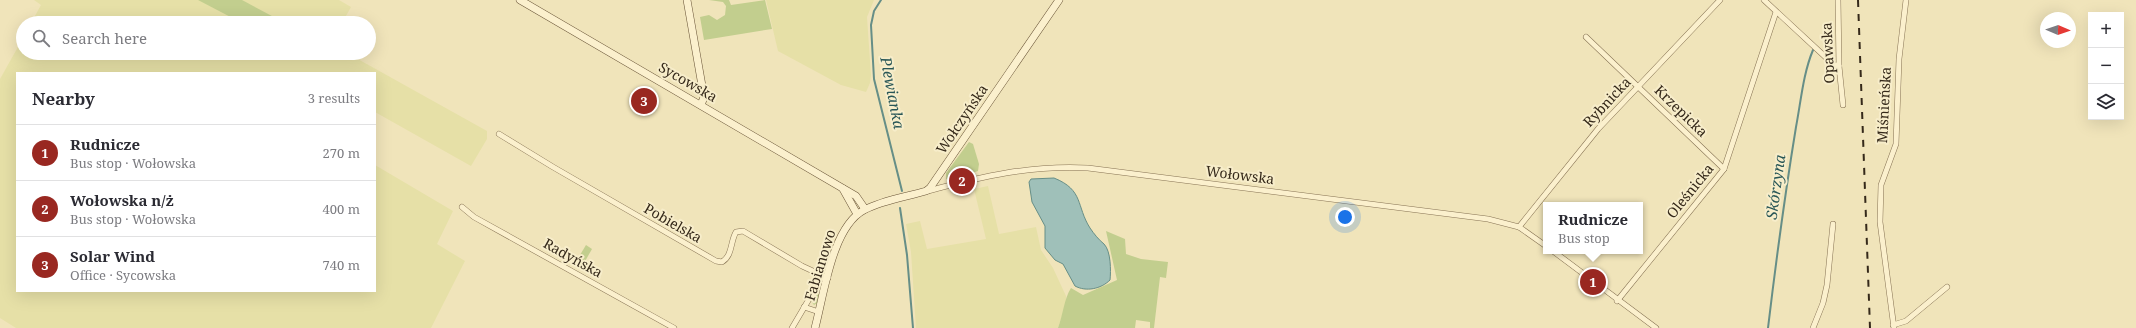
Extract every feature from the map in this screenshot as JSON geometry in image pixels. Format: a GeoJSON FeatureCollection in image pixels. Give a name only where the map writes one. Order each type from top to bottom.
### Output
{"type":"FeatureCollection","features":[{"type":"Feature","properties":{"kind":"street","name":"Sycowska"},"geometry":{"type":"LineString","coordinates":[[520,0],[842,187],[856,196],[866,209]]}},
{"type":"Feature","properties":{"kind":"street"},"geometry":{"type":"LineString","coordinates":[[687,0],[704,97],[701,105]]}},
{"type":"Feature","properties":{"kind":"street","name":"Wołczyńska"},"geometry":{"type":"LineString","coordinates":[[926,191],[938,177],[1059,0]]}},
{"type":"Feature","properties":{"kind":"street","name":"Rybnicka"},"geometry":{"type":"LineString","coordinates":[[1519,227],[1598,129],[1720,0]]}},
{"type":"Feature","properties":{"kind":"street"},"geometry":{"type":"LineString","coordinates":[[1764,0],[1833,64],[1839,66]]}},
{"type":"Feature","properties":{"kind":"street","name":"Opawska"},"geometry":{"type":"LineString","coordinates":[[1838,0],[1839,66],[1842,105]]}},
{"type":"Feature","properties":{"kind":"street","name":"Miśnieńska"},"geometry":{"type":"LineString","coordinates":[[1894,327],[1880,222],[1881,185],[1896,144],[1899,59],[1906,0]]}},
{"type":"Feature","properties":{"kind":"street","name":"Oleśnicka"},"geometry":{"type":"LineString","coordinates":[[1617,301],[1724,169],[1776,12]]}},
{"type":"Feature","properties":{"kind":"street","name":"Krzepicka"},"geometry":{"type":"LineString","coordinates":[[1586,37],[1724,169]]}},
{"type":"Feature","properties":{"kind":"street","name":"Pobielska"},"geometry":{"type":"LineString","coordinates":[[499,134],[553,167],[716,261],[722,262],[726,260],[732,245],[733,237],[736,232],[743,230],[825,277]]}},
{"type":"Feature","properties":{"kind":"street","name":"Wołowska"},"geometry":{"type":"LineString","coordinates":[[926,191],[996,173],[1022,169],[1088,168],[1481,218],[1519,227],[1543,244]]}},
{"type":"Feature","properties":{"kind":"street"},"geometry":{"type":"LineString","coordinates":[[842,187],[857,214],[866,209],[926,191]]}},
{"type":"Feature","properties":{"kind":"street","name":"Radyńska"},"geometry":{"type":"LineString","coordinates":[[462,207],[474,217],[674,328]]}},
{"type":"Feature","properties":{"kind":"street","name":"Fabianowo"},"geometry":{"type":"LineString","coordinates":[[815,328],[820,312],[825,277],[841,234],[857,214]]}},
{"type":"Feature","properties":{"kind":"street"},"geometry":{"type":"LineString","coordinates":[[1813,328],[1824,303],[1833,224]]}},
{"type":"Feature","properties":{"kind":"street"},"geometry":{"type":"LineString","coordinates":[[1557,254],[1617,301],[1656,328]]}},
{"type":"Feature","properties":{"kind":"street"},"geometry":{"type":"LineString","coordinates":[[792,328],[825,277]]}},
{"type":"Feature","properties":{"kind":"street"},"geometry":{"type":"LineString","coordinates":[[1894,327],[1906,321],[1947,287]]}},
{"type":"Feature","properties":{"kind":"street"},"geometry":{"type":"LineString","coordinates":[[804,308],[820,312]]}},
{"type":"Feature","properties":{"kind":"shaded area"},"geometry":{"type":"Polygon","coordinates":[[[34,0],[339,0],[351,7],[346,16],[35,16],[41,5],[34,0]]]}},
{"type":"Feature","properties":{"kind":"shaded area"},"geometry":{"type":"Polygon","coordinates":[[[766,0],[874,0],[867,17],[871,75],[870,83],[866,92],[841,85],[778,51],[766,0]]]}},
{"type":"Feature","properties":{"kind":"shaded area"},"geometry":{"type":"Polygon","coordinates":[[[16,50],[16,60],[360,60],[487,131],[487,139],[471,166],[376,113],[376,72],[16,72],[16,292],[376,292],[376,166],[453,211],[437,244],[465,261],[431,328],[16,328],[0,318],[0,79],[16,50]]]}},
{"type":"Feature","properties":{"kind":"shaded area"},"geometry":{"type":"Polygon","coordinates":[[[988,186],[999,234],[1036,227],[1041,250],[1053,268],[1066,296],[1066,304],[1058,328],[916,328],[911,252],[906,224],[920,221],[927,249],[986,239],[974,189],[988,186]]]}},
{"type":"Feature","properties":{"kind":"green space"},"geometry":{"type":"Polygon","coordinates":[[[198,0],[242,0],[272,16],[229,16],[198,0]]]}},
{"type":"Feature","properties":{"kind":"green space"},"geometry":{"type":"Polygon","coordinates":[[[709,0],[729,0],[731,5],[765,0],[772,29],[704,40],[700,17],[709,15],[717,20],[725,15],[726,6],[723,2],[709,0]]]}},
{"type":"Feature","properties":{"kind":"green space"},"geometry":{"type":"Polygon","coordinates":[[[969,142],[973,144],[979,164],[978,171],[950,180],[946,179],[946,173],[969,142]]]}},
{"type":"Feature","properties":{"kind":"green space"},"geometry":{"type":"Polygon","coordinates":[[[1106,231],[1125,239],[1126,254],[1141,259],[1168,262],[1166,278],[1160,277],[1154,328],[1150,328],[1150,322],[1136,320],[1135,328],[1058,328],[1071,288],[1083,295],[1117,280],[1106,231]]]}},
{"type":"Feature","properties":{"kind":"green space"},"geometry":{"type":"Polygon","coordinates":[[[586,245],[592,249],[584,263],[577,260],[586,245]]]}},
{"type":"Feature","properties":{"kind":"green space"},"geometry":{"type":"Polygon","coordinates":[[[821,285],[817,303],[814,305],[811,301],[821,285]]]}},
{"type":"Feature","properties":{"kind":"water"},"geometry":{"type":"Polygon","coordinates":[[[1054,178],[1064,183],[1075,193],[1090,228],[1108,251],[1110,261],[1110,280],[1102,286],[1093,289],[1084,289],[1075,286],[1063,264],[1055,260],[1045,248],[1045,226],[1032,202],[1029,182],[1031,179],[1054,178]]]}},
{"type":"Feature","properties":{"kind":"waterway","name":"Plewianka"},"geometry":{"type":"LineString","coordinates":[[881,0],[874,11],[871,25],[874,79],[902,191]]}},
{"type":"Feature","properties":{"kind":"waterway","name":"Skórzyna"},"geometry":{"type":"LineString","coordinates":[[1768,328],[1796,127],[1805,78],[1813,50]]}},
{"type":"Feature","properties":{"kind":"waterway","name":"Plewianka"},"geometry":{"type":"LineString","coordinates":[[900,208],[907,255],[913,328]]}},
{"type":"Feature","properties":{"kind":"railway"},"geometry":{"type":"LineString","coordinates":[[1858,0],[1870,328]]}},
{"type":"Feature","properties":{"kind":"place","name":"Solar Wind"},"geometry":{"type":"Point","coordinates":[644,101]}},
{"type":"Feature","properties":{"kind":"place","name":"Wołowska n/ż"},"geometry":{"type":"Point","coordinates":[962,181]}},
{"type":"Feature","properties":{"kind":"place","name":"Rudnicze"},"geometry":{"type":"Point","coordinates":[1593,282]}}]}
